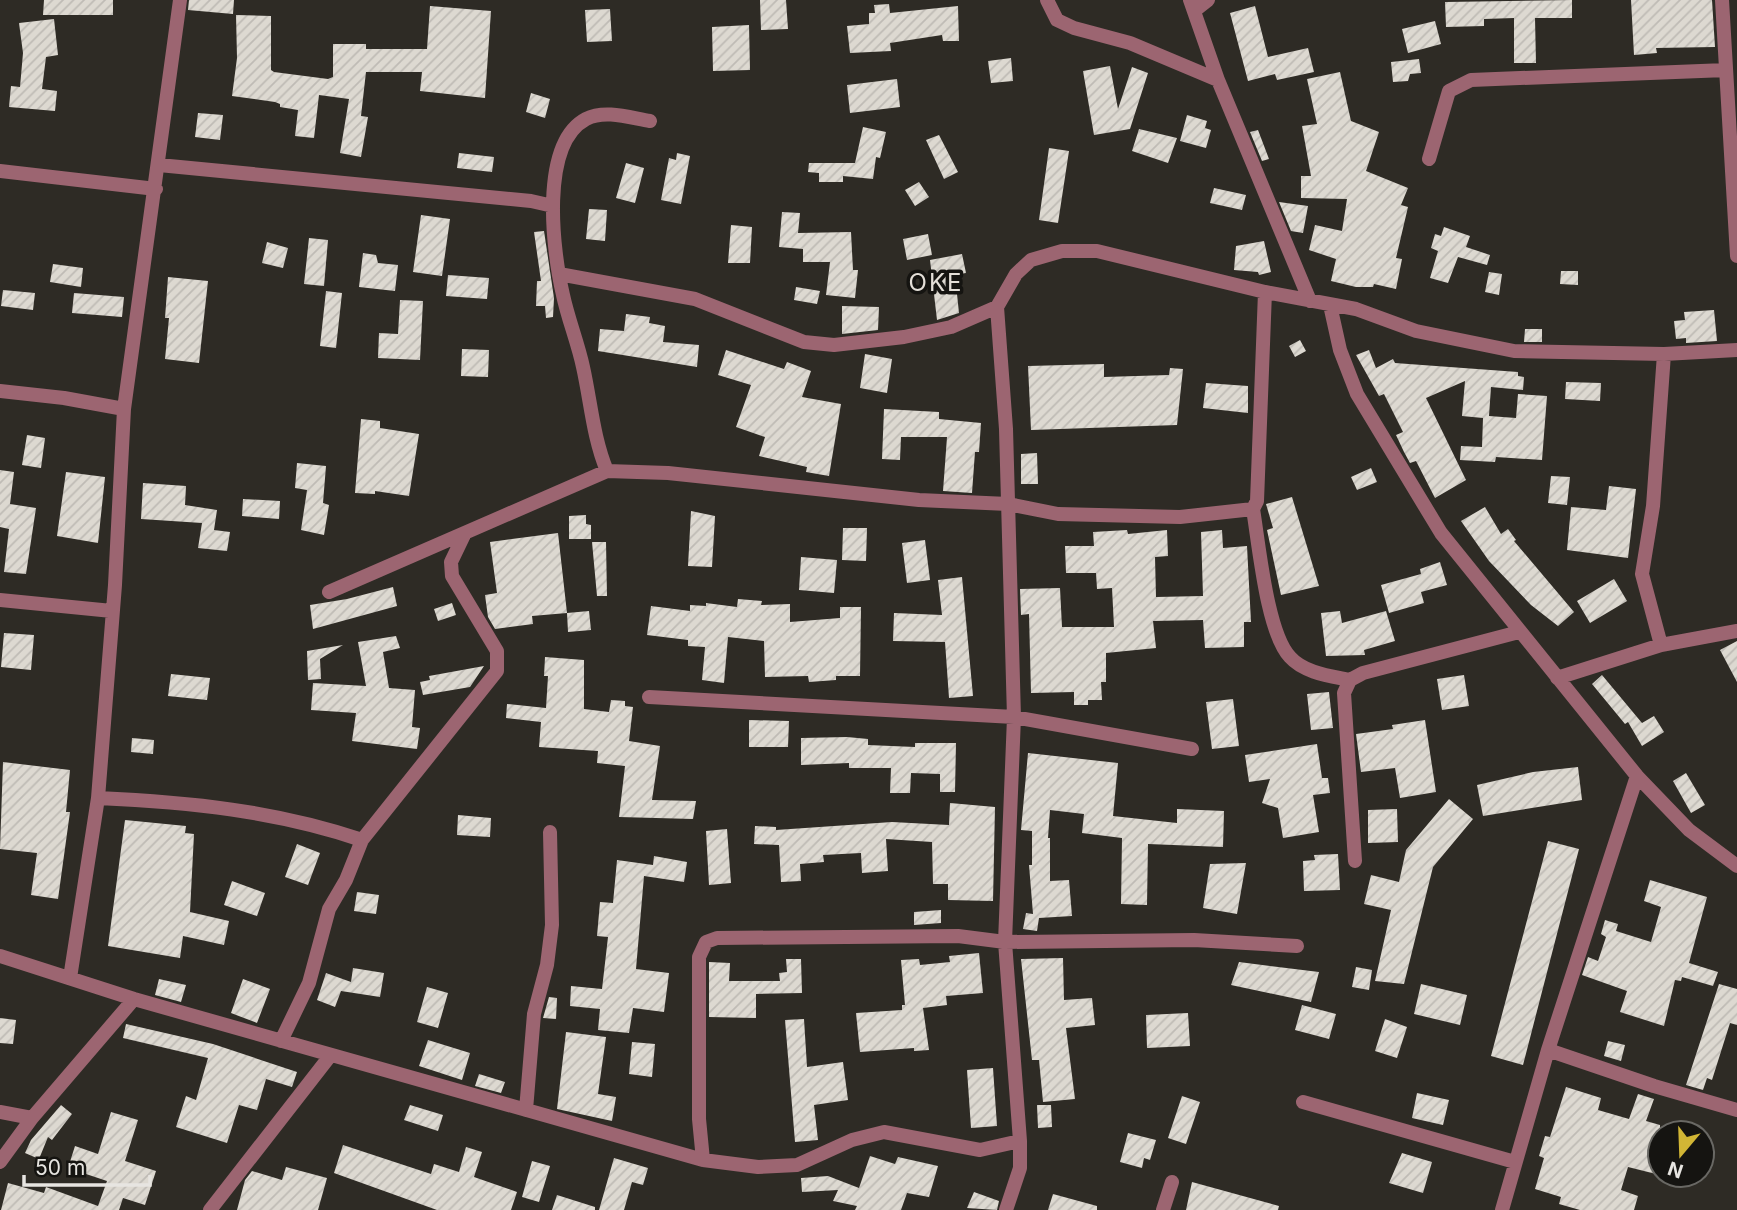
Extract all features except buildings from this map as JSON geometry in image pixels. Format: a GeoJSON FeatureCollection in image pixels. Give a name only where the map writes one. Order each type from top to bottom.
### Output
{"type":"FeatureCollection","features":[{"type":"Feature","properties":{"kind":"street"},"geometry":{"type":"LineString","coordinates":[[70,978],[98,798],[124,409],[180,0]]}},
{"type":"Feature","properties":{"kind":"street"},"geometry":{"type":"LineString","coordinates":[[1047,0],[1058,20],[1074,28],[1130,43],[1218,80]]}},
{"type":"Feature","properties":{"kind":"street"},"geometry":{"type":"LineString","coordinates":[[1208,0],[1192,6],[1218,80],[1310,301]]}},
{"type":"Feature","properties":{"kind":"street"},"geometry":{"type":"LineString","coordinates":[[1722,0],[1733,140],[1737,256]]}},
{"type":"Feature","properties":{"kind":"street"},"geometry":{"type":"LineString","coordinates":[[1429,159],[1449,91],[1471,80],[1726,69]]}},
{"type":"Feature","properties":{"kind":"street"},"geometry":{"type":"LineString","coordinates":[[607,471],[593,429],[583,365],[559,274],[553,206],[554,182],[561,150],[573,129],[588,118],[611,114],[650,121]]}},
{"type":"Feature","properties":{"kind":"street"},"geometry":{"type":"LineString","coordinates":[[159,165],[531,201],[553,206]]}},
{"type":"Feature","properties":{"kind":"street"},"geometry":{"type":"LineString","coordinates":[[0,171],[156,189]]}},
{"type":"Feature","properties":{"kind":"street"},"geometry":{"type":"LineString","coordinates":[[1006,1210],[1020,1168],[1020,1141],[1005,942],[1014,717],[1008,504],[997,307],[1016,274],[1031,260],[1062,251],[1104,253],[1265,292],[1356,309],[1416,331],[1514,351],[1664,354],[1737,350]]}},
{"type":"Feature","properties":{"kind":"street"},"geometry":{"type":"LineString","coordinates":[[559,274],[695,299],[804,342],[834,345],[904,337],[951,327],[997,307]]}},
{"type":"Feature","properties":{"kind":"street"},"geometry":{"type":"LineString","coordinates":[[1265,292],[1257,501],[1253,509],[1277,640],[1291,659],[1314,672],[1350,681]]}},
{"type":"Feature","properties":{"kind":"street"},"geometry":{"type":"LineString","coordinates":[[1331,305],[1340,350],[1357,394],[1441,533],[1637,776],[1689,830],[1737,866]]}},
{"type":"Feature","properties":{"kind":"street"},"geometry":{"type":"LineString","coordinates":[[1661,645],[1642,574],[1653,506],[1664,354]]}},
{"type":"Feature","properties":{"kind":"street"},"geometry":{"type":"LineString","coordinates":[[0,391],[64,398],[124,409]]}},
{"type":"Feature","properties":{"kind":"street"},"geometry":{"type":"LineString","coordinates":[[329,592],[607,471],[667,473],[919,500],[1008,504],[1058,514],[1180,517],[1253,509]]}},
{"type":"Feature","properties":{"kind":"street"},"geometry":{"type":"LineString","coordinates":[[281,1041],[309,983],[324,919],[362,841],[497,671],[497,651],[452,576],[452,562],[464,535]]}},
{"type":"Feature","properties":{"kind":"street"},"geometry":{"type":"LineString","coordinates":[[0,600],[112,611]]}},
{"type":"Feature","properties":{"kind":"street"},"geometry":{"type":"LineString","coordinates":[[1557,678],[1661,645],[1737,631]]}},
{"type":"Feature","properties":{"kind":"street"},"geometry":{"type":"LineString","coordinates":[[1355,861],[1344,693],[1350,681],[1363,673],[1519,632]]}},
{"type":"Feature","properties":{"kind":"street"},"geometry":{"type":"LineString","coordinates":[[649,697],[1014,717],[1192,749]]}},
{"type":"Feature","properties":{"kind":"street"},"geometry":{"type":"LineString","coordinates":[[1502,1210],[1548,1050],[1637,776]]}},
{"type":"Feature","properties":{"kind":"street"},"geometry":{"type":"LineString","coordinates":[[98,798],[172,801],[264,812],[310,822],[362,841]]}},
{"type":"Feature","properties":{"kind":"street"},"geometry":{"type":"LineString","coordinates":[[526,1110],[534,1014],[547,965],[552,925],[550,832]]}},
{"type":"Feature","properties":{"kind":"street"},"geometry":{"type":"LineString","coordinates":[[703,1160],[699,1119],[699,957],[706,942],[717,938],[958,936],[1005,942],[1194,940],[1297,946]]}},
{"type":"Feature","properties":{"kind":"street"},"geometry":{"type":"LineString","coordinates":[[0,957],[330,1056],[703,1160],[758,1167],[797,1165],[852,1140],[884,1132],[980,1150],[1020,1141]]}},
{"type":"Feature","properties":{"kind":"street"},"geometry":{"type":"LineString","coordinates":[[0,1162],[32,1118],[134,999]]}},
{"type":"Feature","properties":{"kind":"street"},"geometry":{"type":"LineString","coordinates":[[1548,1050],[1654,1086],[1737,1110]]}},
{"type":"Feature","properties":{"kind":"street"},"geometry":{"type":"LineString","coordinates":[[210,1210],[330,1056]]}},
{"type":"Feature","properties":{"kind":"street"},"geometry":{"type":"LineString","coordinates":[[1303,1102],[1515,1162]]}},
{"type":"Feature","properties":{"kind":"street"},"geometry":{"type":"LineString","coordinates":[[0,1112],[32,1118]]}},
{"type":"Feature","properties":{"kind":"street"},"geometry":{"type":"LineString","coordinates":[[1163,1210],[1171,1182]]}},
{"type":"Feature","properties":{"kind":"district","name":"OKE"},"geometry":{"type":"Point","coordinates":[936,282]}}]}
